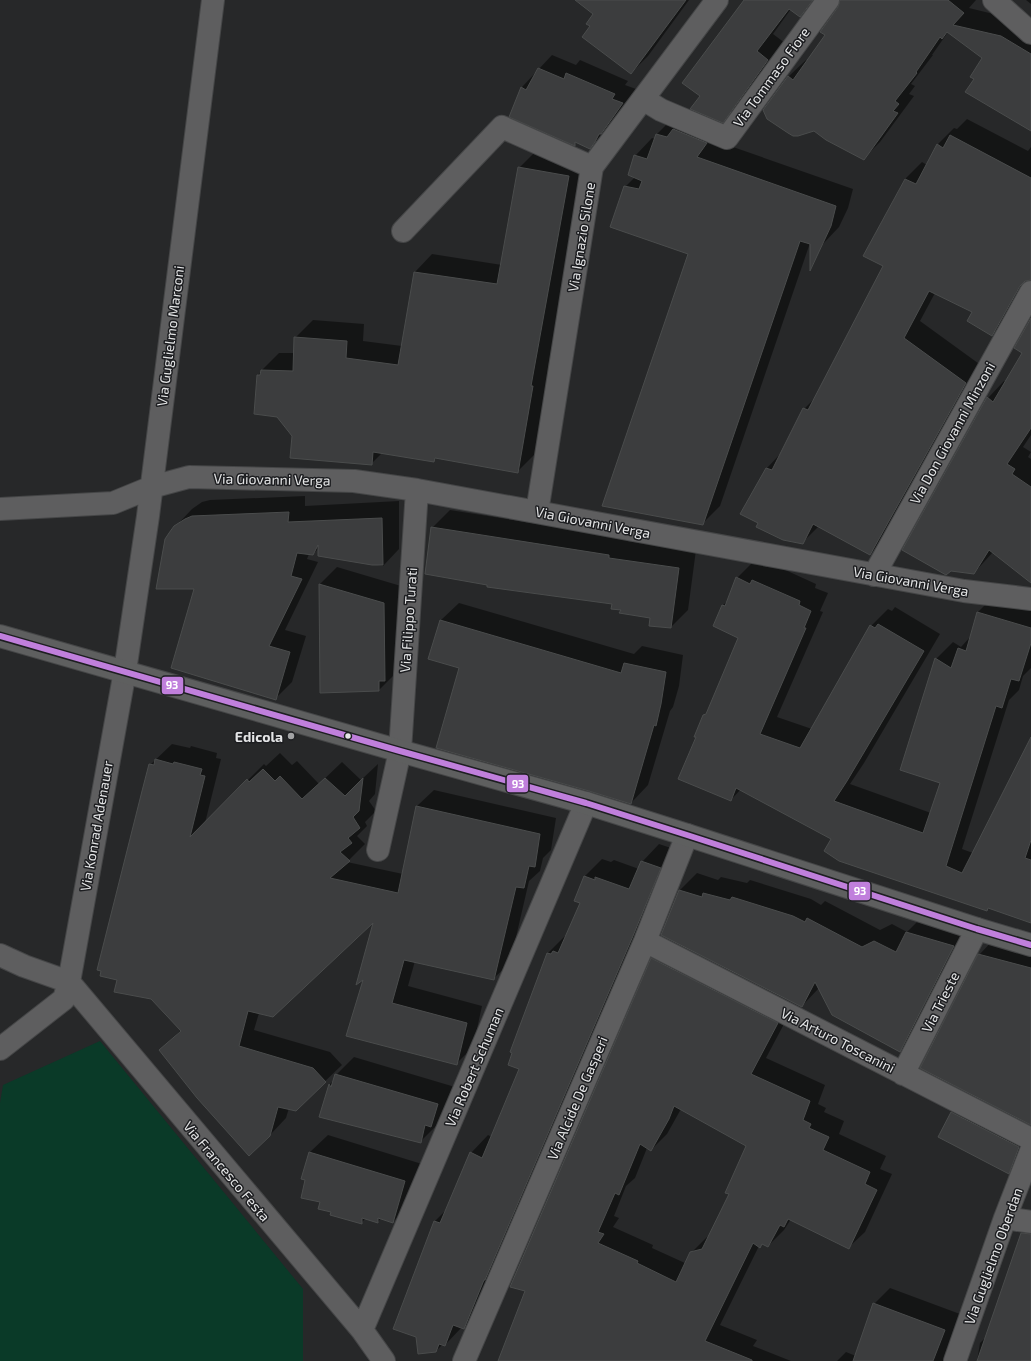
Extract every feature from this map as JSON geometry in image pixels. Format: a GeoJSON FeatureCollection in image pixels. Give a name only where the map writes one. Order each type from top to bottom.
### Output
{"type":"FeatureCollection","features":[{"type":"Feature","properties":{"kind":"main road"},"geometry":{"type":"LineString","coordinates":[[0,636],[586,803],[1031,945]]}},
{"type":"Feature","properties":{"kind":"street","name":"Via Guglielmo Marconi"},"geometry":{"type":"LineString","coordinates":[[125,671],[152,487],[212,0]]}},
{"type":"Feature","properties":{"kind":"street","name":"Via Ignazio Silone"},"geometry":{"type":"LineString","coordinates":[[537,512],[592,167],[716,0]]}},
{"type":"Feature","properties":{"kind":"street","name":"Via Tommaso Fiore"},"geometry":{"type":"LineString","coordinates":[[643,99],[661,110],[727,138],[828,0]]}},
{"type":"Feature","properties":{"kind":"street"},"geometry":{"type":"LineString","coordinates":[[994,0],[1031,33]]}},
{"type":"Feature","properties":{"kind":"street"},"geometry":{"type":"LineString","coordinates":[[403,231],[502,127],[592,167]]}},
{"type":"Feature","properties":{"kind":"street","name":"Via Don Giovanni Minzoni"},"geometry":{"type":"LineString","coordinates":[[874,575],[1031,292]]}},
{"type":"Feature","properties":{"kind":"street","name":"Via Giovanni Verga"},"geometry":{"type":"LineString","coordinates":[[0,509],[113,503],[152,487],[189,477],[354,481],[417,490],[964,591],[1031,599]]}},
{"type":"Feature","properties":{"kind":"street","name":"Via Filippo Turati"},"geometry":{"type":"LineString","coordinates":[[378,850],[400,751],[417,490]]}},
{"type":"Feature","properties":{"kind":"street","name":"Via Konrad Adenauer"},"geometry":{"type":"LineString","coordinates":[[0,1049],[64,999],[69,982],[125,671]]}},
{"type":"Feature","properties":{"kind":"street","name":"Via Robert Schuman"},"geometry":{"type":"LineString","coordinates":[[362,1330],[586,803]]}},
{"type":"Feature","properties":{"kind":"street","name":"Via Alcide De Gasperi"},"geometry":{"type":"LineString","coordinates":[[464,1361],[645,941],[687,835]]}},
{"type":"Feature","properties":{"kind":"street","name":"Via Trieste"},"geometry":{"type":"LineString","coordinates":[[903,1074],[977,929]]}},
{"type":"Feature","properties":{"kind":"street","name":"Via Arturo Toscanini"},"geometry":{"type":"LineString","coordinates":[[645,941],[1031,1139]]}},
{"type":"Feature","properties":{"kind":"street"},"geometry":{"type":"LineString","coordinates":[[0,955],[24,966],[69,982]]}},
{"type":"Feature","properties":{"kind":"street","name":"Via Francesco Festa"},"geometry":{"type":"LineString","coordinates":[[69,982],[362,1330],[384,1361]]}},
{"type":"Feature","properties":{"kind":"street","name":"Via Guglielmo Oberdan"},"geometry":{"type":"LineString","coordinates":[[955,1361],[1005,1218],[1031,1151]]}},
{"type":"Feature","properties":{"kind":"street"},"geometry":{"type":"LineString","coordinates":[[1005,1218],[1031,1222]]}},
{"type":"Feature","properties":{"kind":"green space"},"geometry":{"type":"Polygon","coordinates":[[[100,1041],[303,1289],[303,1361],[0,1361],[0,1103],[3,1085],[100,1041]]]}},
{"type":"Feature","properties":{"kind":"building"},"geometry":{"type":"Polygon","coordinates":[[[575,0],[686,0],[631,74],[582,37],[590,26],[586,24],[593,14],[575,0]]]}},
{"type":"Feature","properties":{"kind":"building"},"geometry":{"type":"Polygon","coordinates":[[[744,0],[813,0],[800,17],[789,9],[757,51],[768,60],[723,123],[690,109],[700,96],[682,83],[744,0]]]}},
{"type":"Feature","properties":{"kind":"building"},"geometry":{"type":"Polygon","coordinates":[[[840,0],[948,0],[964,13],[953,25],[1001,36],[1031,54],[1031,131],[965,92],[974,79],[970,77],[982,58],[947,32],[942,39],[940,37],[916,72],[917,73],[895,101],[899,104],[893,111],[898,113],[864,160],[826,140],[814,131],[793,136],[767,119],[763,110],[788,76],[793,80],[825,35],[820,32],[838,7],[840,0]]]}},
{"type":"Feature","properties":{"kind":"building"},"geometry":{"type":"Polygon","coordinates":[[[538,68],[564,79],[566,73],[615,94],[612,99],[623,103],[601,134],[599,134],[590,149],[575,142],[575,146],[509,117],[521,87],[526,90],[538,68]]]}},
{"type":"Feature","properties":{"kind":"building"},"geometry":{"type":"Polygon","coordinates":[[[673,129],[707,143],[697,157],[836,206],[831,226],[810,271],[810,244],[800,241],[703,525],[602,506],[688,254],[610,227],[624,186],[639,189],[642,181],[628,175],[634,155],[647,159],[656,134],[667,137],[673,129]]]}},
{"type":"Feature","properties":{"kind":"building"},"geometry":{"type":"Polygon","coordinates":[[[950,135],[1031,178],[1031,280],[1025,281],[1020,286],[992,336],[967,321],[972,312],[929,291],[904,338],[966,383],[870,555],[813,524],[803,544],[783,540],[756,527],[758,523],[740,514],[766,468],[772,470],[803,408],[808,410],[883,266],[863,256],[905,179],[916,184],[937,144],[943,148],[950,135]]]}},
{"type":"Feature","properties":{"kind":"building"},"geometry":{"type":"Polygon","coordinates":[[[518,167],[569,176],[531,386],[533,386],[518,473],[435,458],[434,462],[373,452],[372,465],[290,458],[292,436],[277,417],[254,414],[257,375],[260,375],[261,370],[293,371],[294,337],[347,341],[346,358],[398,365],[414,272],[497,284],[518,167]]]}},
{"type":"Feature","properties":{"kind":"building"},"geometry":{"type":"Polygon","coordinates":[[[1031,318],[1031,428],[1007,464],[1015,469],[1012,474],[1031,487],[1031,583],[989,550],[974,574],[951,571],[946,575],[902,550],[987,397],[993,402],[1022,353],[1014,348],[1031,318]]]}},
{"type":"Feature","properties":{"kind":"building"},"geometry":{"type":"Polygon","coordinates":[[[289,512],[288,522],[382,518],[383,565],[372,565],[318,556],[318,545],[313,555],[297,553],[291,576],[302,579],[269,646],[290,652],[276,700],[171,668],[194,589],[156,589],[165,539],[174,526],[192,516],[289,512]]]}},
{"type":"Feature","properties":{"kind":"building"},"geometry":{"type":"Polygon","coordinates":[[[431,527],[609,555],[609,558],[679,568],[671,628],[649,626],[650,618],[619,613],[621,610],[611,609],[612,604],[487,587],[487,585],[425,574],[431,527]]]}},
{"type":"Feature","properties":{"kind":"building"},"geometry":{"type":"Polygon","coordinates":[[[736,577],[750,584],[752,580],[800,601],[799,605],[811,611],[804,628],[806,628],[760,734],[800,748],[870,625],[875,628],[878,624],[924,651],[834,801],[923,833],[940,783],[900,770],[935,658],[951,668],[958,648],[966,651],[977,612],[1031,628],[1031,643],[1019,681],[1011,679],[1002,708],[996,706],[946,866],[962,873],[1031,737],[1031,840],[1025,858],[1031,860],[1031,923],[988,908],[987,911],[839,861],[824,851],[831,839],[736,788],[731,801],[678,779],[696,737],[694,737],[703,715],[706,714],[738,638],[713,626],[722,605],[725,606],[736,577]]]}},
{"type":"Feature","properties":{"kind":"building"},"geometry":{"type":"Polygon","coordinates":[[[319,584],[384,603],[385,681],[379,681],[379,691],[320,693],[319,584]]]}},
{"type":"Feature","properties":{"kind":"building"},"geometry":{"type":"Polygon","coordinates":[[[440,620],[621,673],[624,663],[666,672],[656,726],[654,725],[631,804],[436,748],[459,668],[428,659],[440,620]]]}},
{"type":"Feature","properties":{"kind":"building"},"geometry":{"type":"Polygon","coordinates":[[[155,759],[202,769],[200,775],[205,776],[190,837],[247,779],[249,782],[263,769],[275,781],[280,776],[302,799],[325,778],[345,796],[363,778],[359,811],[353,817],[360,828],[348,838],[352,843],[340,852],[350,861],[330,878],[398,893],[416,806],[540,834],[535,867],[529,866],[524,888],[516,887],[494,980],[404,960],[392,1003],[467,1023],[457,1065],[346,1036],[363,980],[356,985],[373,923],[273,1017],[248,1011],[239,1046],[313,1068],[326,1082],[296,1111],[278,1107],[270,1136],[249,1156],[197,1098],[159,1050],[181,1031],[151,999],[114,992],[117,980],[100,976],[101,971],[97,970],[149,764],[154,765],[155,759]]]}},
{"type":"Feature","properties":{"kind":"building"},"geometry":{"type":"Polygon","coordinates":[[[641,861],[661,868],[464,1329],[453,1325],[445,1346],[439,1344],[436,1352],[418,1354],[416,1337],[393,1329],[434,1221],[440,1223],[470,1152],[482,1158],[519,1069],[508,1065],[512,1053],[510,1052],[547,953],[551,954],[553,951],[558,953],[580,903],[574,901],[584,876],[595,880],[595,877],[629,889],[641,861]]]}},
{"type":"Feature","properties":{"kind":"building"},"geometry":{"type":"Polygon","coordinates":[[[679,890],[702,897],[703,893],[730,900],[732,897],[793,916],[805,922],[807,918],[862,947],[874,941],[896,952],[906,932],[954,946],[900,1052],[832,1015],[815,982],[802,1007],[661,935],[679,890]]]}},
{"type":"Feature","properties":{"kind":"building"},"geometry":{"type":"Polygon","coordinates":[[[978,954],[1031,968],[1031,1125],[920,1068],[978,954]]]}},
{"type":"Feature","properties":{"kind":"building"},"geometry":{"type":"Polygon","coordinates":[[[651,958],[778,1023],[751,1074],[810,1101],[803,1120],[811,1124],[809,1128],[829,1137],[823,1150],[870,1172],[865,1184],[877,1190],[849,1249],[788,1219],[784,1227],[780,1225],[768,1247],[762,1244],[760,1248],[753,1243],[705,1341],[752,1361],[498,1361],[525,1291],[510,1287],[651,958]],[[674,1106],[669,1119],[651,1151],[640,1144],[619,1195],[615,1193],[598,1232],[604,1234],[598,1243],[638,1261],[637,1263],[676,1282],[690,1252],[702,1249],[729,1194],[725,1193],[746,1146],[674,1106]]]}},
{"type":"Feature","properties":{"kind":"building"},"geometry":{"type":"Polygon","coordinates":[[[335,1074],[438,1104],[431,1127],[425,1125],[421,1143],[319,1117],[329,1084],[331,1087],[335,1074]]]}},
{"type":"Feature","properties":{"kind":"building"},"geometry":{"type":"Polygon","coordinates":[[[951,1112],[1019,1147],[1009,1174],[938,1137],[951,1112]]]}},
{"type":"Feature","properties":{"kind":"building"},"geometry":{"type":"Polygon","coordinates":[[[309,1152],[405,1181],[393,1223],[378,1218],[378,1223],[362,1218],[362,1224],[330,1215],[331,1212],[318,1209],[320,1202],[301,1198],[305,1180],[301,1179],[309,1152]]]}},
{"type":"Feature","properties":{"kind":"building"},"geometry":{"type":"Polygon","coordinates":[[[1021,1233],[1031,1234],[1031,1361],[977,1361],[1021,1233]]]}},
{"type":"Feature","properties":{"kind":"building"},"geometry":{"type":"Polygon","coordinates":[[[873,1303],[945,1330],[933,1361],[853,1361],[873,1303]]]}},
{"type":"Feature","properties":{"kind":"transit line","name":"93"},"geometry":{"type":"LineString","coordinates":[[0,636],[586,803],[1031,945]]}},
{"type":"Feature","properties":{"kind":"place","name":"Edicola"},"geometry":{"type":"Point","coordinates":[291,736]}}]}
